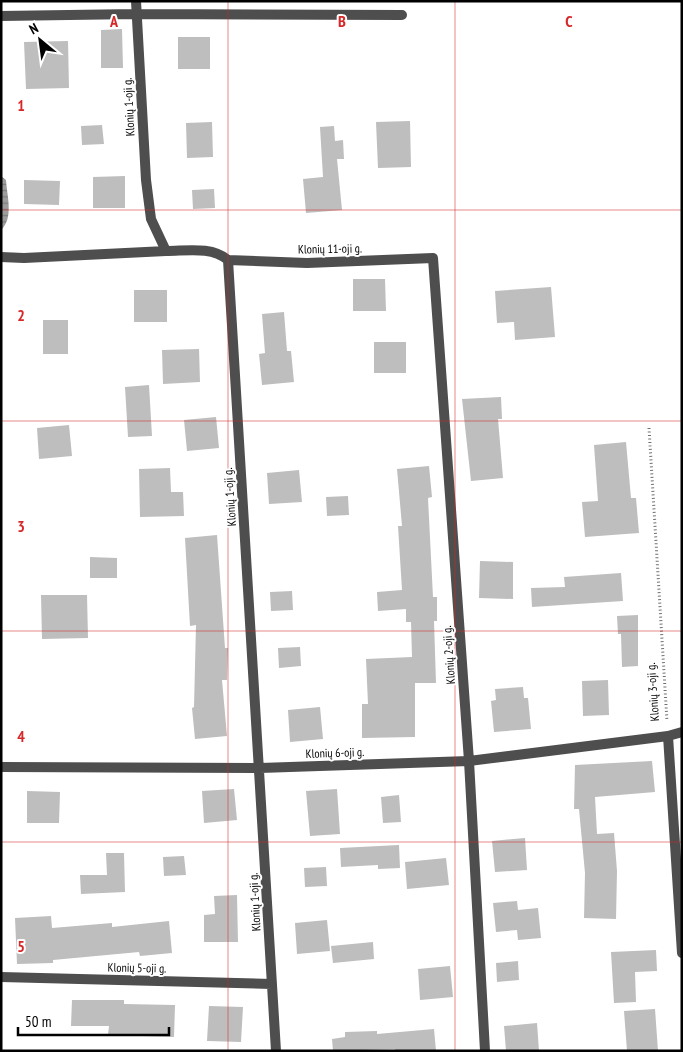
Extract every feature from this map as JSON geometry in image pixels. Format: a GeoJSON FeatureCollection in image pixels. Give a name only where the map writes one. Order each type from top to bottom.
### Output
{"type":"FeatureCollection","features":[{"type":"Feature","properties":{"kind":"street","name":"Klonių 1-oji g."},"geometry":{"type":"LineString","coordinates":[[136,1],[146,180],[151,219],[166,251]]}},
{"type":"Feature","properties":{"kind":"street"},"geometry":{"type":"LineString","coordinates":[[1,16],[136,14],[402,15]]}},
{"type":"Feature","properties":{"kind":"street"},"geometry":{"type":"LineString","coordinates":[[1,257],[24,258],[166,251],[207,251],[221,254],[228,260]]}},
{"type":"Feature","properties":{"kind":"street","name":"Klonių 11-oji g."},"geometry":{"type":"LineString","coordinates":[[228,260],[307,263],[433,258]]}},
{"type":"Feature","properties":{"kind":"street","name":"Klonių 2-oji g."},"geometry":{"type":"LineString","coordinates":[[433,258],[469,761],[485,1051]]}},
{"type":"Feature","properties":{"kind":"street","name":"Klonių 1-oji g."},"geometry":{"type":"LineString","coordinates":[[228,260],[276,1051]]}},
{"type":"Feature","properties":{"kind":"street","name":"Klonių 6-oji g."},"geometry":{"type":"LineString","coordinates":[[1,767],[260,768],[469,761],[668,736],[682,732]]}},
{"type":"Feature","properties":{"kind":"street","name":"Klonių 3-oji g."},"geometry":{"type":"LineString","coordinates":[[668,736],[682,953]]}},
{"type":"Feature","properties":{"kind":"street","name":"Klonių 5-oji g."},"geometry":{"type":"LineString","coordinates":[[1,977],[272,984]]}},
{"type":"Feature","properties":{"kind":"path","name":"Klonių 3-oji g."},"geometry":{"type":"LineString","coordinates":[[649,428],[668,736]]}},
{"type":"Feature","properties":{"kind":"shaded area"},"geometry":{"type":"Polygon","coordinates":[[[1,176],[6,180],[9,213],[1,230],[1,176]]]}},
{"type":"Feature","properties":{"kind":"building"},"geometry":{"type":"Polygon","coordinates":[[[122,29],[123,68],[101,68],[101,30],[122,29]]]}},
{"type":"Feature","properties":{"kind":"building"},"geometry":{"type":"Polygon","coordinates":[[[178,37],[210,37],[210,69],[178,69],[178,37]]]}},
{"type":"Feature","properties":{"kind":"building"},"geometry":{"type":"Polygon","coordinates":[[[68,41],[69,88],[26,89],[24,42],[68,41]]]}},
{"type":"Feature","properties":{"kind":"building"},"geometry":{"type":"Polygon","coordinates":[[[410,121],[411,167],[378,168],[376,122],[410,121]]]}},
{"type":"Feature","properties":{"kind":"building"},"geometry":{"type":"Polygon","coordinates":[[[212,122],[213,157],[187,158],[186,123],[212,122]]]}},
{"type":"Feature","properties":{"kind":"building"},"geometry":{"type":"Polygon","coordinates":[[[102,125],[104,144],[82,145],[81,126],[102,125]]]}},
{"type":"Feature","properties":{"kind":"building"},"geometry":{"type":"Polygon","coordinates":[[[334,126],[335,141],[343,140],[344,159],[337,159],[342,210],[306,213],[303,179],[323,177],[320,127],[334,126]]]}},
{"type":"Feature","properties":{"kind":"building"},"geometry":{"type":"Polygon","coordinates":[[[125,176],[125,208],[93,208],[93,177],[125,176]]]}},
{"type":"Feature","properties":{"kind":"building"},"geometry":{"type":"Polygon","coordinates":[[[24,180],[60,181],[59,205],[24,204],[24,180]]]}},
{"type":"Feature","properties":{"kind":"building"},"geometry":{"type":"Polygon","coordinates":[[[214,189],[215,208],[193,209],[192,190],[214,189]]]}},
{"type":"Feature","properties":{"kind":"building"},"geometry":{"type":"Polygon","coordinates":[[[353,279],[385,279],[386,311],[353,311],[353,279]]]}},
{"type":"Feature","properties":{"kind":"building"},"geometry":{"type":"Polygon","coordinates":[[[551,287],[555,337],[515,340],[514,322],[497,323],[495,291],[551,287]]]}},
{"type":"Feature","properties":{"kind":"building"},"geometry":{"type":"Polygon","coordinates":[[[134,290],[167,290],[167,322],[134,322],[134,290]]]}},
{"type":"Feature","properties":{"kind":"building"},"geometry":{"type":"Polygon","coordinates":[[[284,312],[287,351],[291,351],[294,382],[262,385],[259,354],[265,353],[262,314],[284,312]]]}},
{"type":"Feature","properties":{"kind":"building"},"geometry":{"type":"Polygon","coordinates":[[[43,320],[68,320],[68,354],[43,354],[43,320]]]}},
{"type":"Feature","properties":{"kind":"building"},"geometry":{"type":"Polygon","coordinates":[[[374,342],[406,342],[406,373],[374,373],[374,342]]]}},
{"type":"Feature","properties":{"kind":"building"},"geometry":{"type":"Polygon","coordinates":[[[199,349],[200,382],[163,384],[162,350],[199,349]]]}},
{"type":"Feature","properties":{"kind":"building"},"geometry":{"type":"Polygon","coordinates":[[[149,385],[152,436],[128,437],[125,387],[149,385]]]}},
{"type":"Feature","properties":{"kind":"building"},"geometry":{"type":"Polygon","coordinates":[[[501,397],[502,419],[498,419],[503,478],[471,481],[462,399],[501,397]]]}},
{"type":"Feature","properties":{"kind":"building"},"geometry":{"type":"Polygon","coordinates":[[[216,417],[219,448],[187,451],[184,420],[216,417]]]}},
{"type":"Feature","properties":{"kind":"building"},"geometry":{"type":"Polygon","coordinates":[[[69,425],[72,456],[39,459],[37,428],[69,425]]]}},
{"type":"Feature","properties":{"kind":"building"},"geometry":{"type":"Polygon","coordinates":[[[626,442],[631,498],[636,498],[639,533],[585,537],[582,502],[598,501],[594,445],[626,442]]]}},
{"type":"Feature","properties":{"kind":"building"},"geometry":{"type":"Polygon","coordinates":[[[429,466],[432,497],[428,498],[433,597],[437,597],[437,621],[434,621],[436,683],[415,683],[415,737],[362,738],[362,704],[368,704],[366,659],[412,657],[411,622],[406,622],[406,609],[378,611],[377,592],[402,590],[398,526],[402,526],[397,469],[429,466]]]}},
{"type":"Feature","properties":{"kind":"building"},"geometry":{"type":"Polygon","coordinates":[[[170,468],[171,492],[183,492],[184,516],[140,517],[139,469],[170,468]]]}},
{"type":"Feature","properties":{"kind":"building"},"geometry":{"type":"Polygon","coordinates":[[[299,470],[302,502],[269,504],[267,473],[299,470]]]}},
{"type":"Feature","properties":{"kind":"building"},"geometry":{"type":"Polygon","coordinates":[[[348,496],[349,515],[327,516],[326,497],[348,496]]]}},
{"type":"Feature","properties":{"kind":"building"},"geometry":{"type":"Polygon","coordinates":[[[217,535],[225,648],[228,648],[227,680],[222,680],[227,736],[195,739],[192,708],[194,707],[196,625],[190,626],[185,538],[217,535]]]}},
{"type":"Feature","properties":{"kind":"building"},"geometry":{"type":"Polygon","coordinates":[[[90,557],[117,558],[117,578],[90,578],[90,557]]]}},
{"type":"Feature","properties":{"kind":"building"},"geometry":{"type":"Polygon","coordinates":[[[480,561],[513,562],[513,599],[479,598],[480,561]]]}},
{"type":"Feature","properties":{"kind":"building"},"geometry":{"type":"Polygon","coordinates":[[[621,573],[623,601],[532,607],[531,588],[565,587],[564,577],[621,573]]]}},
{"type":"Feature","properties":{"kind":"building"},"geometry":{"type":"Polygon","coordinates":[[[292,591],[293,610],[271,611],[270,592],[292,591]]]}},
{"type":"Feature","properties":{"kind":"building"},"geometry":{"type":"Polygon","coordinates":[[[41,595],[87,595],[88,638],[42,639],[41,595]]]}},
{"type":"Feature","properties":{"kind":"building"},"geometry":{"type":"Polygon","coordinates":[[[638,615],[638,666],[622,667],[621,634],[618,634],[617,616],[638,615]]]}},
{"type":"Feature","properties":{"kind":"building"},"geometry":{"type":"Polygon","coordinates":[[[300,647],[301,666],[279,668],[278,648],[300,647]]]}},
{"type":"Feature","properties":{"kind":"building"},"geometry":{"type":"Polygon","coordinates":[[[608,680],[609,715],[583,716],[582,681],[608,680]]]}},
{"type":"Feature","properties":{"kind":"building"},"geometry":{"type":"Polygon","coordinates":[[[523,687],[524,698],[528,698],[531,729],[494,732],[491,701],[496,700],[495,689],[523,687]]]}},
{"type":"Feature","properties":{"kind":"building"},"geometry":{"type":"Polygon","coordinates":[[[320,707],[323,739],[290,742],[288,710],[320,707]]]}},
{"type":"Feature","properties":{"kind":"building"},"geometry":{"type":"Polygon","coordinates":[[[652,761],[655,792],[595,797],[597,834],[614,833],[617,871],[616,919],[584,918],[585,873],[579,809],[574,809],[575,765],[652,761]]]}},
{"type":"Feature","properties":{"kind":"building"},"geometry":{"type":"Polygon","coordinates":[[[234,789],[237,820],[204,823],[202,791],[234,789]]]}},
{"type":"Feature","properties":{"kind":"building"},"geometry":{"type":"Polygon","coordinates":[[[337,789],[340,834],[310,836],[306,791],[337,789]]]}},
{"type":"Feature","properties":{"kind":"building"},"geometry":{"type":"Polygon","coordinates":[[[27,791],[60,792],[59,823],[27,823],[27,791]]]}},
{"type":"Feature","properties":{"kind":"building"},"geometry":{"type":"Polygon","coordinates":[[[399,795],[401,822],[383,823],[381,797],[399,795]]]}},
{"type":"Feature","properties":{"kind":"building"},"geometry":{"type":"Polygon","coordinates":[[[525,838],[527,870],[495,872],[492,841],[525,838]]]}},
{"type":"Feature","properties":{"kind":"building"},"geometry":{"type":"Polygon","coordinates":[[[399,845],[400,868],[378,869],[378,865],[341,867],[340,848],[399,845]]]}},
{"type":"Feature","properties":{"kind":"building"},"geometry":{"type":"Polygon","coordinates":[[[106,853],[124,853],[125,892],[81,894],[80,875],[107,875],[106,853]]]}},
{"type":"Feature","properties":{"kind":"building"},"geometry":{"type":"Polygon","coordinates":[[[184,856],[186,875],[164,876],[163,857],[184,856]]]}},
{"type":"Feature","properties":{"kind":"building"},"geometry":{"type":"Polygon","coordinates":[[[446,858],[449,885],[407,889],[405,862],[446,858]]]}},
{"type":"Feature","properties":{"kind":"building"},"geometry":{"type":"Polygon","coordinates":[[[326,867],[327,886],[305,887],[304,868],[326,867]]]}},
{"type":"Feature","properties":{"kind":"building"},"geometry":{"type":"Polygon","coordinates":[[[237,895],[238,942],[204,942],[204,915],[215,914],[214,896],[237,895]]]}},
{"type":"Feature","properties":{"kind":"building"},"geometry":{"type":"Polygon","coordinates":[[[517,901],[518,910],[538,908],[541,938],[518,940],[517,930],[496,932],[493,903],[517,901]]]}},
{"type":"Feature","properties":{"kind":"building"},"geometry":{"type":"Polygon","coordinates":[[[51,916],[52,928],[112,923],[112,927],[169,921],[172,953],[140,956],[139,952],[53,960],[53,963],[17,964],[15,918],[51,916]]]}},
{"type":"Feature","properties":{"kind":"building"},"geometry":{"type":"Polygon","coordinates":[[[327,920],[330,951],[297,954],[295,923],[327,920]]]}},
{"type":"Feature","properties":{"kind":"building"},"geometry":{"type":"Polygon","coordinates":[[[373,942],[374,959],[333,963],[331,946],[373,942]]]}},
{"type":"Feature","properties":{"kind":"building"},"geometry":{"type":"Polygon","coordinates":[[[656,950],[657,971],[635,972],[636,1002],[614,1003],[611,952],[656,950]]]}},
{"type":"Feature","properties":{"kind":"building"},"geometry":{"type":"Polygon","coordinates":[[[518,961],[519,980],[497,982],[496,963],[518,961]]]}},
{"type":"Feature","properties":{"kind":"building"},"geometry":{"type":"Polygon","coordinates":[[[450,966],[453,997],[420,1000],[418,969],[450,966]]]}},
{"type":"Feature","properties":{"kind":"building"},"geometry":{"type":"Polygon","coordinates":[[[72,1000],[124,1000],[124,1004],[175,1005],[174,1037],[108,1035],[109,1026],[71,1026],[72,1000]]]}},
{"type":"Feature","properties":{"kind":"building"},"geometry":{"type":"Polygon","coordinates":[[[209,1006],[243,1007],[241,1042],[207,1041],[209,1006]]]}},
{"type":"Feature","properties":{"kind":"building"},"geometry":{"type":"Polygon","coordinates":[[[655,1009],[658,1051],[627,1051],[624,1011],[655,1009]]]}},
{"type":"Feature","properties":{"kind":"building"},"geometry":{"type":"Polygon","coordinates":[[[537,1023],[539,1051],[506,1051],[504,1026],[537,1023]]]}},
{"type":"Feature","properties":{"kind":"building"},"geometry":{"type":"Polygon","coordinates":[[[434,1029],[436,1051],[395,1051],[395,1049],[333,1051],[332,1039],[345,1037],[345,1032],[377,1031],[377,1034],[434,1029]]]}}]}
